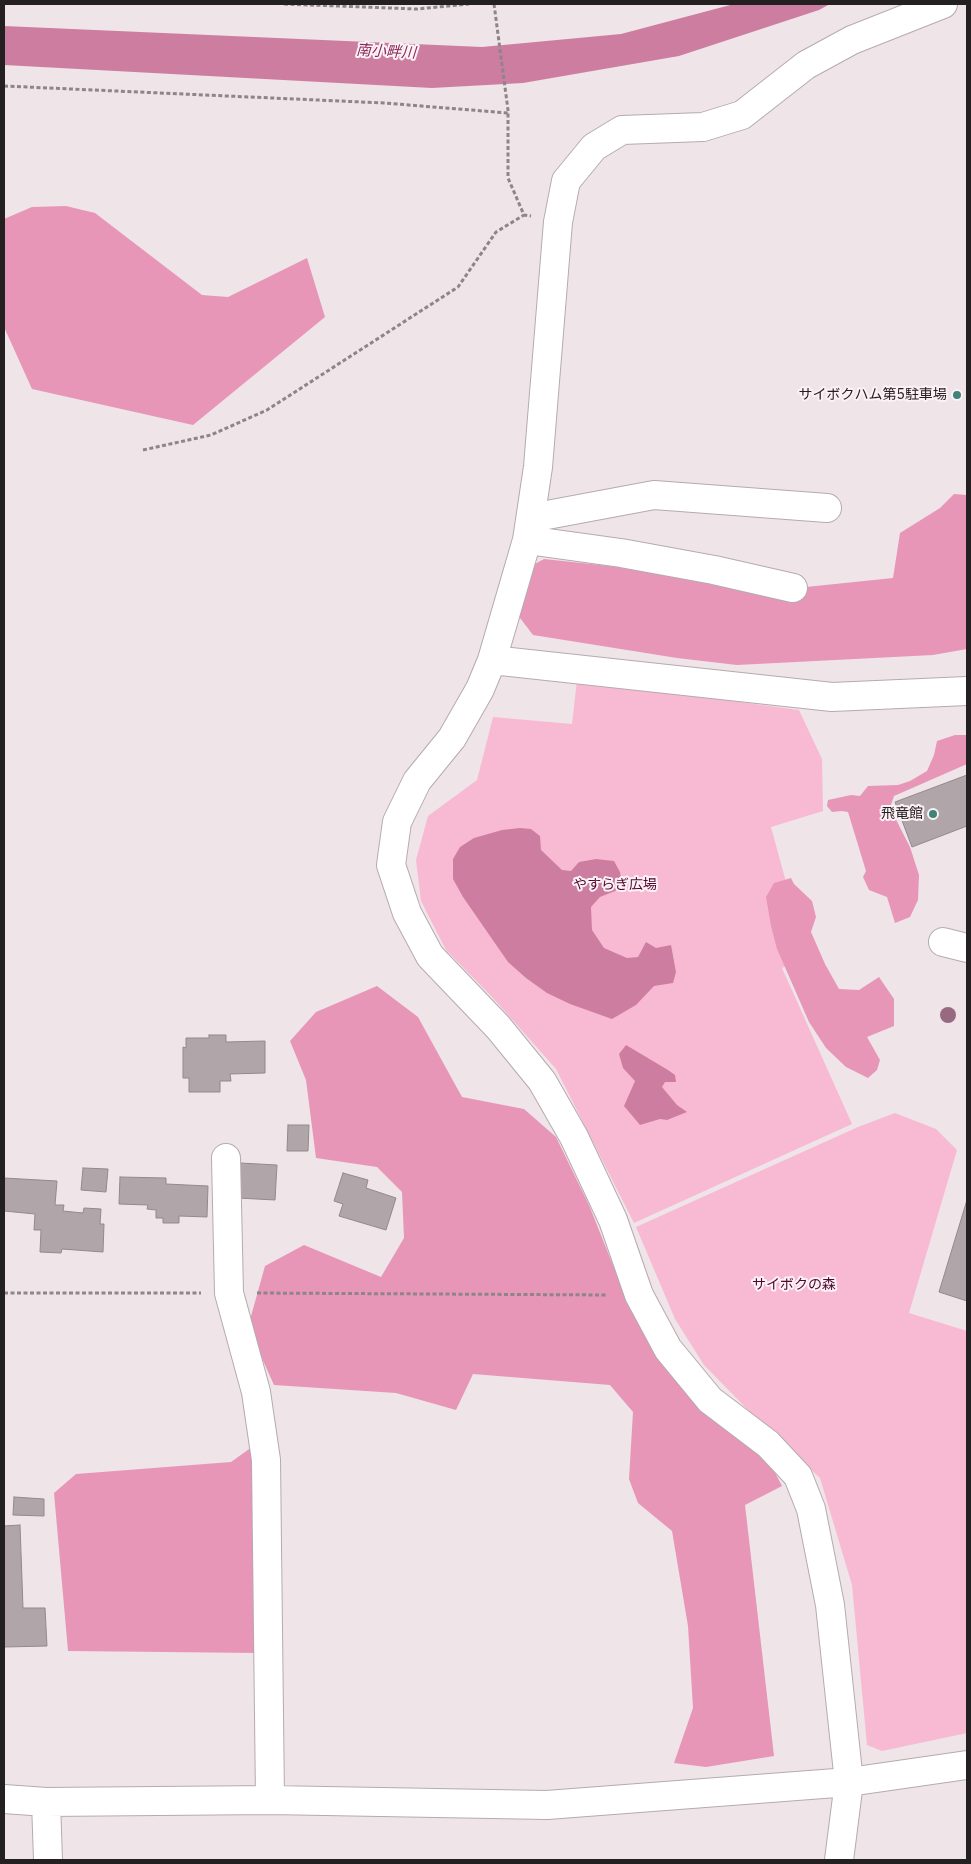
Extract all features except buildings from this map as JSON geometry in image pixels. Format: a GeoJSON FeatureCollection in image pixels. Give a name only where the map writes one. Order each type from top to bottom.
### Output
{"type":"FeatureCollection","features":[{"type":"Feature","properties":{"kind":"street"},"geometry":{"type":"LineString","coordinates":[[839,1860],[849,1782],[830,1605],[811,1509],[798,1476],[768,1444],[710,1400],[668,1348],[639,1295],[613,1220],[574,1138],[542,1081],[498,1027],[430,956],[407,913],[391,865],[397,822],[417,781],[452,738],[480,689],[492,660],[529,529],[538,467],[558,222],[566,181],[594,147],[622,130],[703,128],[742,116],[806,65],[852,40],[943,4]]}},
{"type":"Feature","properties":{"kind":"street"},"geometry":{"type":"LineString","coordinates":[[529,529],[654,495],[827,508]]}},
{"type":"Feature","properties":{"kind":"street"},"geometry":{"type":"LineString","coordinates":[[529,529],[621,553],[714,570],[793,588]]}},
{"type":"Feature","properties":{"kind":"street"},"geometry":{"type":"LineString","coordinates":[[492,660],[832,697],[967,691]]}},
{"type":"Feature","properties":{"kind":"street"},"geometry":{"type":"LineString","coordinates":[[226,1158],[229,1293],[256,1392],[266,1460],[270,1800]]}},
{"type":"Feature","properties":{"kind":"street"},"geometry":{"type":"LineString","coordinates":[[4,1799],[46,1802],[270,1800],[547,1805],[849,1782],[967,1766]]}},
{"type":"Feature","properties":{"kind":"street"},"geometry":{"type":"LineString","coordinates":[[46,1802],[48,1860]]}},
{"type":"Feature","properties":{"kind":"path"},"geometry":{"type":"LineString","coordinates":[[284,4],[417,9],[469,4]]}},
{"type":"Feature","properties":{"kind":"path"},"geometry":{"type":"LineString","coordinates":[[494,4],[508,111],[508,178],[524,215]]}},
{"type":"Feature","properties":{"kind":"path"},"geometry":{"type":"LineString","coordinates":[[4,86],[384,103],[508,111]]}},
{"type":"Feature","properties":{"kind":"path"},"geometry":{"type":"LineString","coordinates":[[143,450],[211,435],[267,410],[458,287],[496,232],[524,215],[558,222]]}},
{"type":"Feature","properties":{"kind":"path"},"geometry":{"type":"LineString","coordinates":[[4,1293],[639,1295]]}},
{"type":"Feature","properties":{"kind":"green space","name":"やすらぎ広場"},"geometry":{"type":"Polygon","coordinates":[[[577,680],[799,710],[822,759],[823,811],[771,827],[806,955],[782,968],[852,1124],[634,1223],[556,1069],[492,997],[446,950],[421,901],[416,860],[428,816],[477,780],[493,717],[572,724],[577,680]]]}},
{"type":"Feature","properties":{"kind":"green space","name":"サイボクの森"},"geometry":{"type":"Polygon","coordinates":[[[895,1113],[936,1129],[957,1150],[909,1313],[967,1331],[967,1733],[882,1751],[867,1745],[852,1585],[820,1478],[749,1411],[704,1365],[675,1319],[636,1227],[858,1127],[895,1113]]]}},
{"type":"Feature","properties":{"kind":"shaded area"},"geometry":{"type":"Polygon","coordinates":[[[66,206],[95,213],[202,295],[228,297],[307,258],[325,317],[193,425],[32,389],[4,327],[4,219],[32,207],[66,206]]]}},
{"type":"Feature","properties":{"kind":"shaded area"},"geometry":{"type":"Polygon","coordinates":[[[954,494],[967,495],[967,649],[933,655],[737,665],[677,658],[533,635],[517,614],[531,566],[544,559],[806,587],[893,578],[900,533],[940,508],[954,494]]]}},
{"type":"Feature","properties":{"kind":"shaded area"},"geometry":{"type":"Polygon","coordinates":[[[955,735],[967,735],[967,764],[894,796],[891,805],[891,810],[910,847],[919,875],[918,900],[910,917],[895,923],[887,897],[869,890],[863,877],[866,871],[848,812],[832,812],[827,806],[828,800],[851,795],[860,796],[868,786],[898,785],[910,781],[927,771],[934,755],[937,741],[955,735]]]}},
{"type":"Feature","properties":{"kind":"shaded area"},"geometry":{"type":"Polygon","coordinates":[[[791,878],[794,884],[812,901],[816,917],[811,932],[825,964],[839,989],[859,990],[879,977],[894,999],[894,1026],[867,1037],[880,1060],[877,1070],[868,1078],[846,1067],[826,1048],[809,1022],[777,949],[766,897],[774,883],[791,878]]]}},
{"type":"Feature","properties":{"kind":"shaded area"},"geometry":{"type":"Polygon","coordinates":[[[377,986],[418,1017],[462,1097],[524,1109],[556,1137],[589,1205],[632,1313],[721,1422],[770,1463],[782,1486],[745,1505],[774,1756],[706,1767],[674,1763],[693,1708],[688,1626],[672,1531],[638,1503],[629,1479],[633,1412],[610,1385],[473,1374],[456,1410],[396,1393],[274,1385],[248,1327],[265,1266],[304,1245],[381,1277],[404,1238],[402,1192],[377,1167],[316,1158],[306,1080],[290,1041],[316,1012],[377,986]]]}},
{"type":"Feature","properties":{"kind":"shaded area"},"geometry":{"type":"Polygon","coordinates":[[[252,1447],[260,1653],[68,1651],[54,1493],[76,1474],[231,1462],[252,1447]]]}},
{"type":"Feature","properties":{"kind":"water","name":"南小畔川"},"geometry":{"type":"Polygon","coordinates":[[[734,4],[830,4],[819,10],[679,56],[523,83],[432,88],[4,65],[4,26],[482,47],[621,34],[734,4]]]}},
{"type":"Feature","properties":{"kind":"water"},"geometry":{"type":"Polygon","coordinates":[[[531,829],[540,836],[541,850],[562,870],[571,871],[579,862],[596,859],[614,861],[620,872],[622,885],[615,891],[600,897],[591,907],[592,930],[604,948],[627,958],[638,957],[646,942],[656,948],[671,945],[676,972],[673,983],[654,986],[636,1005],[612,1019],[570,1004],[547,993],[508,962],[463,897],[453,879],[453,859],[460,847],[474,838],[502,830],[531,829]]]}},
{"type":"Feature","properties":{"kind":"water"},"geometry":{"type":"Polygon","coordinates":[[[626,1045],[675,1075],[676,1082],[665,1082],[662,1087],[677,1105],[687,1112],[667,1120],[660,1119],[640,1125],[624,1106],[635,1081],[623,1068],[619,1054],[626,1045]]]}},
{"type":"Feature","properties":{"kind":"place","name":"サイボクハム第5駐車場"},"geometry":{"type":"Point","coordinates":[957,395]}},
{"type":"Feature","properties":{"kind":"place","name":"飛竜館"},"geometry":{"type":"Point","coordinates":[933,814]}}]}
